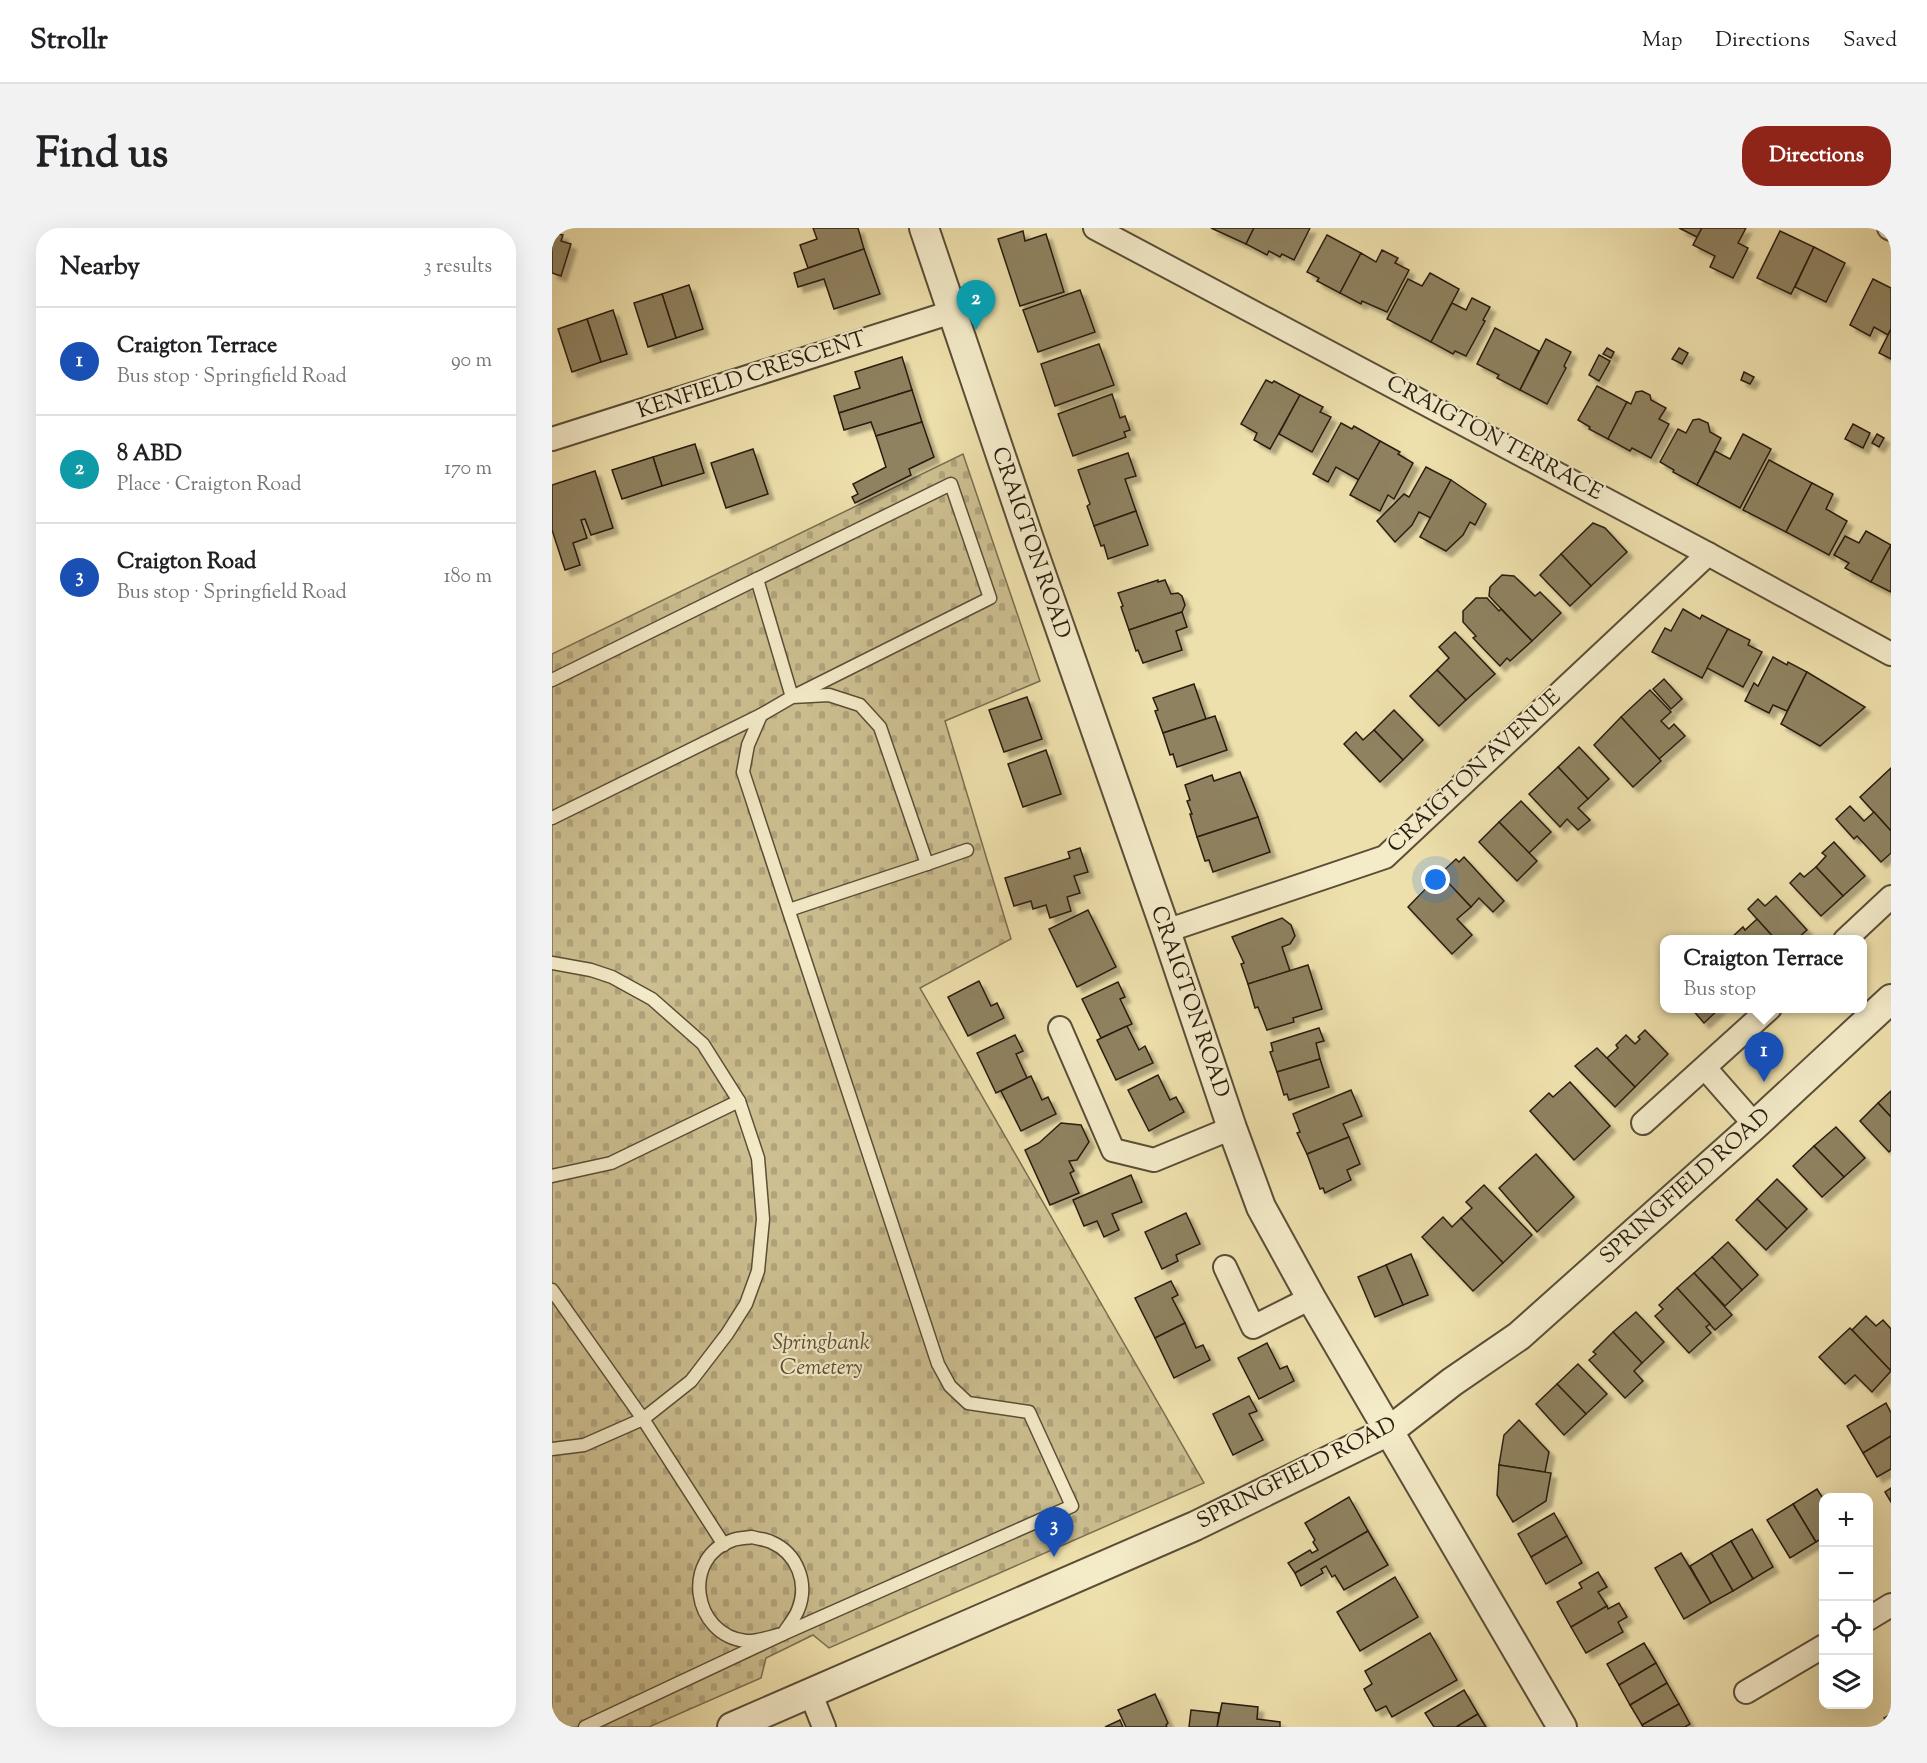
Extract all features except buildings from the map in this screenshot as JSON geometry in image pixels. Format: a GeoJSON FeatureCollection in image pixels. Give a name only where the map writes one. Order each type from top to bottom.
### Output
{"type":"FeatureCollection","features":[{"type":"Feature","properties":{"kind":"street","name":"CRAIGTON ROAD"},"geometry":{"type":"LineString","coordinates":[[924,228],[1261,1207],[1311,1298],[1562,1727]]}},
{"type":"Feature","properties":{"kind":"street","name":"CRAIGTON TERRACE"},"geometry":{"type":"LineString","coordinates":[[1095,228],[1708,554],[1891,654]]}},
{"type":"Feature","properties":{"kind":"street","name":"KENFIELD CRESCENT"},"geometry":{"type":"LineString","coordinates":[[552,439],[952,312]]}},
{"type":"Feature","properties":{"kind":"street","name":"CRAIGTON AVENUE"},"geometry":{"type":"LineString","coordinates":[[1166,932],[1385,856],[1708,554]]}},
{"type":"Feature","properties":{"kind":"street"},"geometry":{"type":"LineString","coordinates":[[1849,935],[1891,897]]}},
{"type":"Feature","properties":{"kind":"street","name":"SPRINGFIELD ROAD"},"geometry":{"type":"LineString","coordinates":[[732,1727],[1195,1526],[1389,1431],[1452,1382],[1519,1336],[1755,1125],[1891,999]]}},
{"type":"Feature","properties":{"kind":"street"},"geometry":{"type":"LineString","coordinates":[[1643,1123],[1765,1013]]}},
{"type":"Feature","properties":{"kind":"street"},"geometry":{"type":"LineString","coordinates":[[1060,1028],[1113,1150],[1155,1160],[1232,1128]]}},
{"type":"Feature","properties":{"kind":"street"},"geometry":{"type":"LineString","coordinates":[[1705,1068],[1755,1125]]}},
{"type":"Feature","properties":{"kind":"street"},"geometry":{"type":"LineString","coordinates":[[1225,1267],[1253,1327],[1311,1298]]}},
{"type":"Feature","properties":{"kind":"street"},"geometry":{"type":"LineString","coordinates":[[1873,1616],[1891,1605]]}},
{"type":"Feature","properties":{"kind":"street"},"geometry":{"type":"LineString","coordinates":[[1746,1692],[1819,1649]]}},
{"type":"Feature","properties":{"kind":"street"},"geometry":{"type":"LineString","coordinates":[[810,1692],[824,1727]]}},
{"type":"Feature","properties":{"kind":"lane"},"geometry":{"type":"LineString","coordinates":[[552,680],[951,484],[990,598],[552,818]]}},
{"type":"Feature","properties":{"kind":"lane"},"geometry":{"type":"LineString","coordinates":[[757,579],[792,698]]}},
{"type":"Feature","properties":{"kind":"lane"},"geometry":{"type":"LineString","coordinates":[[792,698],[829,695],[840,698],[860,705],[880,728],[927,864]]}},
{"type":"Feature","properties":{"kind":"lane"},"geometry":{"type":"LineString","coordinates":[[585,1727],[783,1634],[1072,1506],[1029,1412],[968,1402],[950,1386],[938,1364],[743,772],[748,745],[761,715]]}},
{"type":"Feature","properties":{"kind":"lane"},"geometry":{"type":"LineString","coordinates":[[789,910],[967,850]]}},
{"type":"Feature","properties":{"kind":"lane"},"geometry":{"type":"LineString","coordinates":[[552,963],[591,970],[612,977],[652,999],[703,1044],[739,1101],[758,1158],[763,1219],[758,1272],[746,1304],[727,1334],[691,1381],[643,1419],[584,1444],[552,1449]]}},
{"type":"Feature","properties":{"kind":"lane"},"geometry":{"type":"LineString","coordinates":[[552,1176],[611,1163],[739,1101]]}},
{"type":"Feature","properties":{"kind":"lane"},"geometry":{"type":"LineString","coordinates":[[552,1290],[643,1419],[724,1545]]}},
{"type":"Feature","properties":{"kind":"lane"},"geometry":{"type":"LineString","coordinates":[[752,1537],[770,1541],[785,1551],[796,1564],[802,1593],[798,1610],[783,1634],[748,1641],[730,1637],[716,1628],[704,1613],[699,1592],[701,1574],[709,1558],[724,1545],[734,1540],[752,1537]]}},
{"type":"Feature","properties":{"kind":"green space","name":"Springbank Cemetery"},"geometry":{"type":"Polygon","coordinates":[[[963,454],[1040,681],[945,721],[1011,939],[920,988],[1204,1483],[829,1648],[813,1635],[766,1658],[761,1678],[649,1727],[552,1727],[552,654],[963,454]]]}},
{"type":"Feature","properties":{"kind":"place","name":"8 ABD"},"geometry":{"type":"Point","coordinates":[976,330]}},
{"type":"Feature","properties":{"kind":"place","name":"Craigton Terrace"},"geometry":{"type":"Point","coordinates":[1764,1082]}},
{"type":"Feature","properties":{"kind":"place","name":"Craigton Road"},"geometry":{"type":"Point","coordinates":[1054,1557]}}]}
